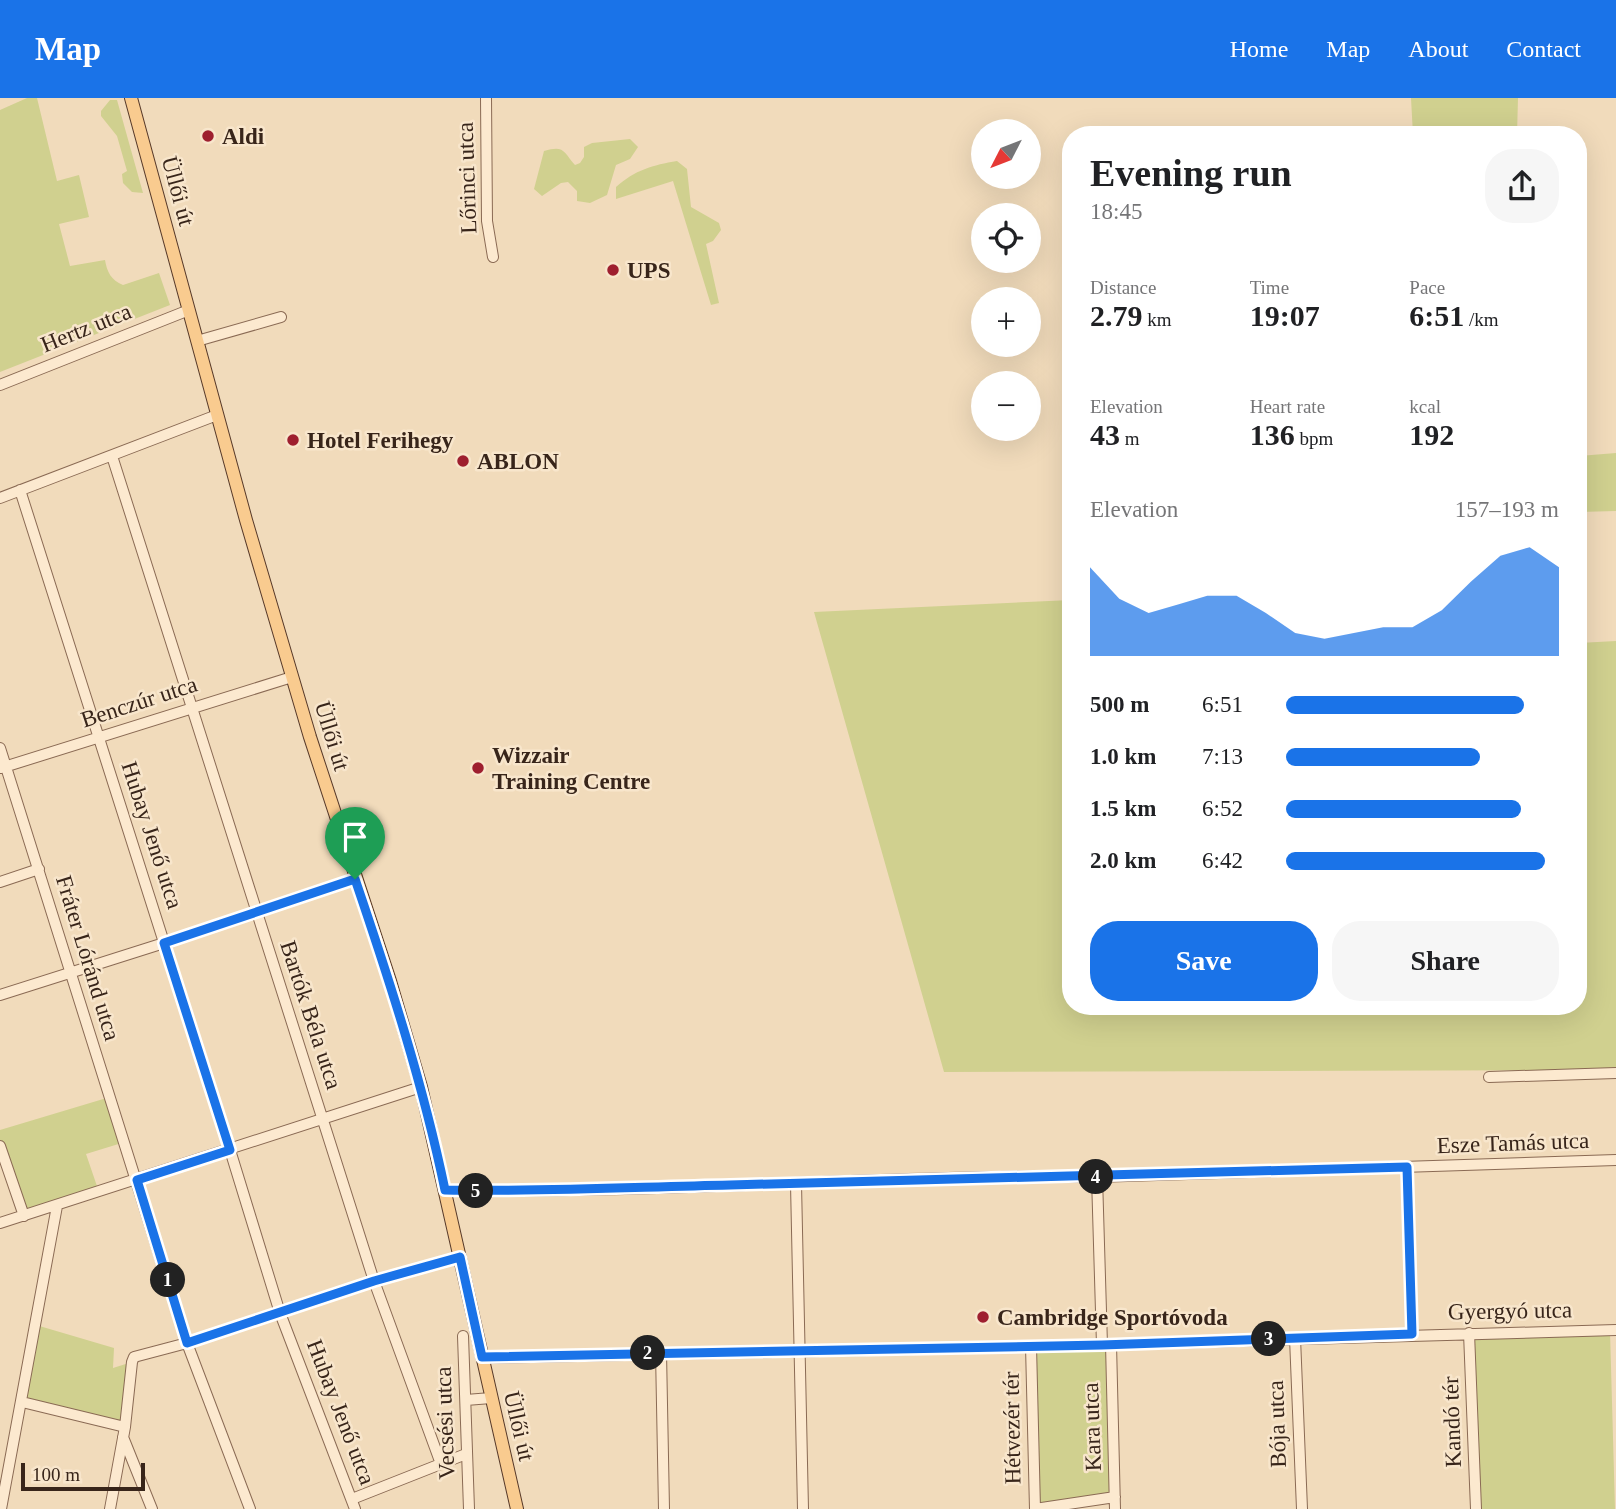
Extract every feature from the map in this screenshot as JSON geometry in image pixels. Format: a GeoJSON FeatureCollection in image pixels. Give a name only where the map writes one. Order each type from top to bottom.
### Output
{"type":"FeatureCollection","features":[{"type":"Feature","properties":{"kind":"main road","name":"Üllői út"},"geometry":{"type":"LineString","coordinates":[[131,98],[292,677],[390,981],[421,1087],[517,1509]]}},
{"type":"Feature","properties":{"kind":"street","name":"Lőrinci utca"},"geometry":{"type":"LineString","coordinates":[[486,98],[487,220],[493,257]]}},
{"type":"Feature","properties":{"kind":"street","name":"Hertz utca"},"geometry":{"type":"LineString","coordinates":[[0,385],[188,310]]}},
{"type":"Feature","properties":{"kind":"street"},"geometry":{"type":"LineString","coordinates":[[197,341],[281,317]]}},
{"type":"Feature","properties":{"kind":"street"},"geometry":{"type":"LineString","coordinates":[[0,498],[217,415]]}},
{"type":"Feature","properties":{"kind":"street","name":"Bartók Béla utca"},"geometry":{"type":"LineString","coordinates":[[112,457],[374,1281],[441,1464]]}},
{"type":"Feature","properties":{"kind":"street","name":"Hubay Jenő utca"},"geometry":{"type":"LineString","coordinates":[[20,490],[280,1313],[353,1504]]}},
{"type":"Feature","properties":{"kind":"street","name":"Benczúr utca"},"geometry":{"type":"LineString","coordinates":[[3,767],[292,677]]}},
{"type":"Feature","properties":{"kind":"street","name":"Fráter Lóránd utca"},"geometry":{"type":"LineString","coordinates":[[0,748],[3,767],[39,869],[187,1343]]}},
{"type":"Feature","properties":{"kind":"street"},"geometry":{"type":"LineString","coordinates":[[0,881],[39,869]]}},
{"type":"Feature","properties":{"kind":"street"},"geometry":{"type":"LineString","coordinates":[[0,995],[355,879]]}},
{"type":"Feature","properties":{"kind":"street"},"geometry":{"type":"LineString","coordinates":[[1489,1077],[1616,1073]]}},
{"type":"Feature","properties":{"kind":"street"},"geometry":{"type":"LineString","coordinates":[[0,1223],[421,1087]]}},
{"type":"Feature","properties":{"kind":"street"},"geometry":{"type":"LineString","coordinates":[[0,1146],[24,1216]]}},
{"type":"Feature","properties":{"kind":"street","name":"Esze Tamás utca"},"geometry":{"type":"LineString","coordinates":[[445,1190],[796,1184],[1035,1176],[1097,1177],[1616,1160]]}},
{"type":"Feature","properties":{"kind":"street"},"geometry":{"type":"LineString","coordinates":[[1407,1167],[1412,1334]]}},
{"type":"Feature","properties":{"kind":"street","name":"Kara utca"},"geometry":{"type":"LineString","coordinates":[[1097,1177],[1115,1509]]}},
{"type":"Feature","properties":{"kind":"street"},"geometry":{"type":"LineString","coordinates":[[796,1184],[803,1509]]}},
{"type":"Feature","properties":{"kind":"street"},"geometry":{"type":"LineString","coordinates":[[1,1509],[2,1491],[22,1402],[57,1206]]}},
{"type":"Feature","properties":{"kind":"street"},"geometry":{"type":"LineString","coordinates":[[110,1509],[134,1357],[187,1343],[374,1281],[460,1257]]}},
{"type":"Feature","properties":{"kind":"street","name":"Gyergyó utca"},"geometry":{"type":"LineString","coordinates":[[482,1357],[1106,1345],[1616,1330]]}},
{"type":"Feature","properties":{"kind":"street","name":"Kandó tér"},"geometry":{"type":"LineString","coordinates":[[1469,1333],[1476,1509]]}},
{"type":"Feature","properties":{"kind":"street","name":"Vecsési utca"},"geometry":{"type":"LineString","coordinates":[[463,1336],[469,1509]]}},
{"type":"Feature","properties":{"kind":"street","name":"Bója utca"},"geometry":{"type":"LineString","coordinates":[[1295,1338],[1302,1509]]}},
{"type":"Feature","properties":{"kind":"street"},"geometry":{"type":"LineString","coordinates":[[187,1343],[250,1509]]}},
{"type":"Feature","properties":{"kind":"street","name":"Hétvezér tér"},"geometry":{"type":"LineString","coordinates":[[1031,1346],[1035,1509]]}},
{"type":"Feature","properties":{"kind":"street"},"geometry":{"type":"LineString","coordinates":[[661,1352],[664,1509]]}},
{"type":"Feature","properties":{"kind":"street"},"geometry":{"type":"LineString","coordinates":[[466,1400],[491,1398]]}},
{"type":"Feature","properties":{"kind":"street"},"geometry":{"type":"LineString","coordinates":[[22,1402],[124,1432]]}},
{"type":"Feature","properties":{"kind":"street"},"geometry":{"type":"LineString","coordinates":[[124,1432],[152,1509]]}},
{"type":"Feature","properties":{"kind":"street"},"geometry":{"type":"LineString","coordinates":[[353,1504],[466,1454]]}},
{"type":"Feature","properties":{"kind":"street"},"geometry":{"type":"LineString","coordinates":[[1035,1509],[1115,1497]]}},
{"type":"Feature","properties":{"kind":"green space"},"geometry":{"type":"Polygon","coordinates":[[[27,98],[37,98],[57,181],[79,175],[89,217],[59,224],[70,266],[105,260],[110,275],[123,285],[159,273],[170,305],[0,372],[0,110],[27,98]]]}},
{"type":"Feature","properties":{"kind":"green space"},"geometry":{"type":"Polygon","coordinates":[[[1411,98],[1518,98],[1517,126],[1413,126],[1411,98]]]}},
{"type":"Feature","properties":{"kind":"green space"},"geometry":{"type":"Polygon","coordinates":[[[110,100],[117,100],[143,193],[132,192],[123,183],[122,174],[127,171],[117,136],[101,116],[101,111],[110,100]]]}},
{"type":"Feature","properties":{"kind":"green space"},"geometry":{"type":"Polygon","coordinates":[[[630,139],[638,147],[630,159],[616,165],[607,195],[590,203],[577,201],[577,191],[568,182],[561,183],[542,196],[534,189],[544,151],[559,149],[575,165],[584,157],[584,147],[592,143],[630,139]]]}},
{"type":"Feature","properties":{"kind":"green space"},"geometry":{"type":"Polygon","coordinates":[[[677,161],[687,169],[691,207],[719,223],[721,230],[713,241],[706,244],[719,303],[711,305],[673,181],[616,199],[616,187],[630,176],[677,161]]]}},
{"type":"Feature","properties":{"kind":"green space"},"geometry":{"type":"Polygon","coordinates":[[[1616,453],[1616,511],[1587,512],[1587,455],[1616,453]]]}},
{"type":"Feature","properties":{"kind":"green space"},"geometry":{"type":"Polygon","coordinates":[[[1062,600],[1062,1015],[1587,1015],[1587,643],[1616,641],[1616,1070],[944,1072],[814,612],[1062,600]]]}},
{"type":"Feature","properties":{"kind":"green space"},"geometry":{"type":"Polygon","coordinates":[[[110,1097],[125,1142],[86,1154],[99,1192],[24,1216],[0,1146],[0,1130],[110,1097]]]}},
{"type":"Feature","properties":{"kind":"green space"},"geometry":{"type":"Polygon","coordinates":[[[36,1325],[114,1348],[113,1368],[132,1362],[125,1427],[22,1402],[36,1325]]]}},
{"type":"Feature","properties":{"kind":"green space"},"geometry":{"type":"Polygon","coordinates":[[[1610,1331],[1615,1509],[1476,1509],[1469,1333],[1610,1331]]]}},
{"type":"Feature","properties":{"kind":"green space"},"geometry":{"type":"Polygon","coordinates":[[[1111,1344],[1115,1497],[1035,1509],[1031,1346],[1111,1344]]]}},
{"type":"Feature","properties":{"kind":"place","name":"Aldi"},"geometry":{"type":"Point","coordinates":[208,136]}},
{"type":"Feature","properties":{"kind":"place","name":"UPS"},"geometry":{"type":"Point","coordinates":[613,270]}},
{"type":"Feature","properties":{"kind":"place","name":"Hotel Ferihegy"},"geometry":{"type":"Point","coordinates":[293,440]}},
{"type":"Feature","properties":{"kind":"place","name":"ABLON"},"geometry":{"type":"Point","coordinates":[463,461]}},
{"type":"Feature","properties":{"kind":"place","name":"Wizzair Training Centre"},"geometry":{"type":"Point","coordinates":[478,768]}},
{"type":"Feature","properties":{"kind":"place","name":"Cambridge Sportóvoda"},"geometry":{"type":"Point","coordinates":[983,1317]}},
{"type":"Feature","properties":{"kind":"route"},"geometry":{"type":"LineString","coordinates":[[355,879],[390,981],[421,1087],[445,1190],[796,1184],[1035,1176],[1097,1177],[1407,1167],[1412,1334],[1102,1345],[482,1357],[460,1257],[374,1281],[187,1343],[137,1180],[230,1150],[164,943],[355,879]]}}]}
